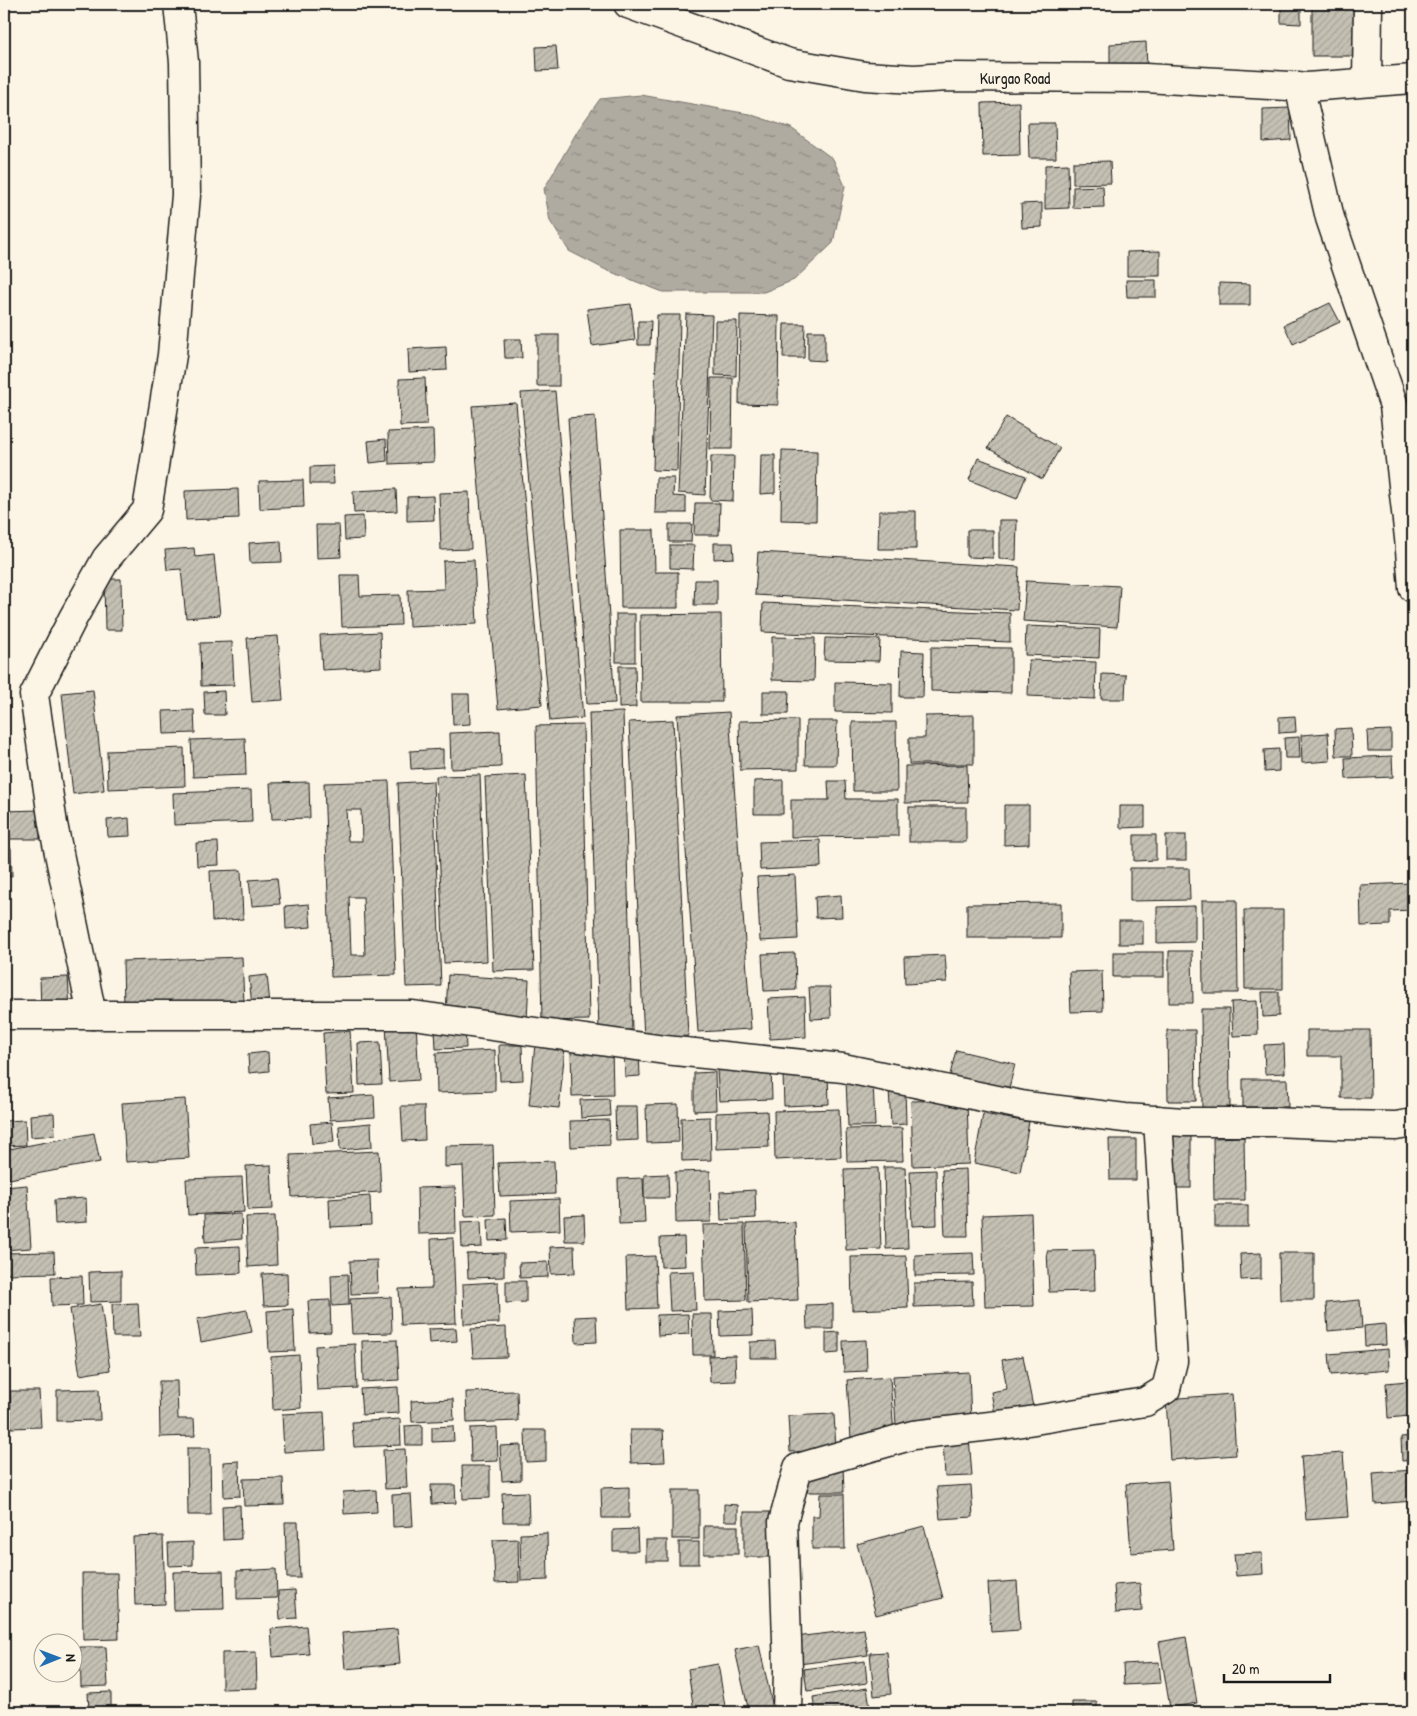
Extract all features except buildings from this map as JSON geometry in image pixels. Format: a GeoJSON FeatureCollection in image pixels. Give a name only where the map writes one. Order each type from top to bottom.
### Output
{"type":"FeatureCollection","features":[{"type":"Feature","properties":{"kind":"street"},"geometry":{"type":"LineString","coordinates":[[92,1015],[53,824],[34,695],[73,618],[106,559],[147,510],[172,355],[186,195],[184,62],[178,4]]}},
{"type":"Feature","properties":{"kind":"street","name":"Kurgao Road"},"geometry":{"type":"LineString","coordinates":[[628,4],[790,63],[865,76],[914,79],[948,77],[1145,78],[1307,87],[1413,79]]}},
{"type":"Feature","properties":{"kind":"street"},"geometry":{"type":"LineString","coordinates":[[1367,82],[1368,4]]}},
{"type":"Feature","properties":{"kind":"street"},"geometry":{"type":"LineString","coordinates":[[1298,86],[1330,218],[1394,406],[1410,538],[1413,588]]}},
{"type":"Feature","properties":{"kind":"street"},"geometry":{"type":"LineString","coordinates":[[4,1015],[413,1015],[665,1050],[843,1068],[1026,1106],[1124,1118],[1396,1126],[1413,1123]]}},
{"type":"Feature","properties":{"kind":"street"},"geometry":{"type":"LineString","coordinates":[[787,1712],[788,1670],[783,1522],[798,1468],[914,1435],[1016,1423],[1145,1402],[1166,1389],[1173,1361],[1158,1120]]}},
{"type":"Feature","properties":{"kind":"water"},"geometry":{"type":"Polygon","coordinates":[[[641,95],[749,114],[791,128],[833,159],[845,186],[833,243],[794,280],[764,292],[663,292],[606,270],[569,251],[550,221],[544,189],[578,130],[600,99],[641,95]]]}}]}
